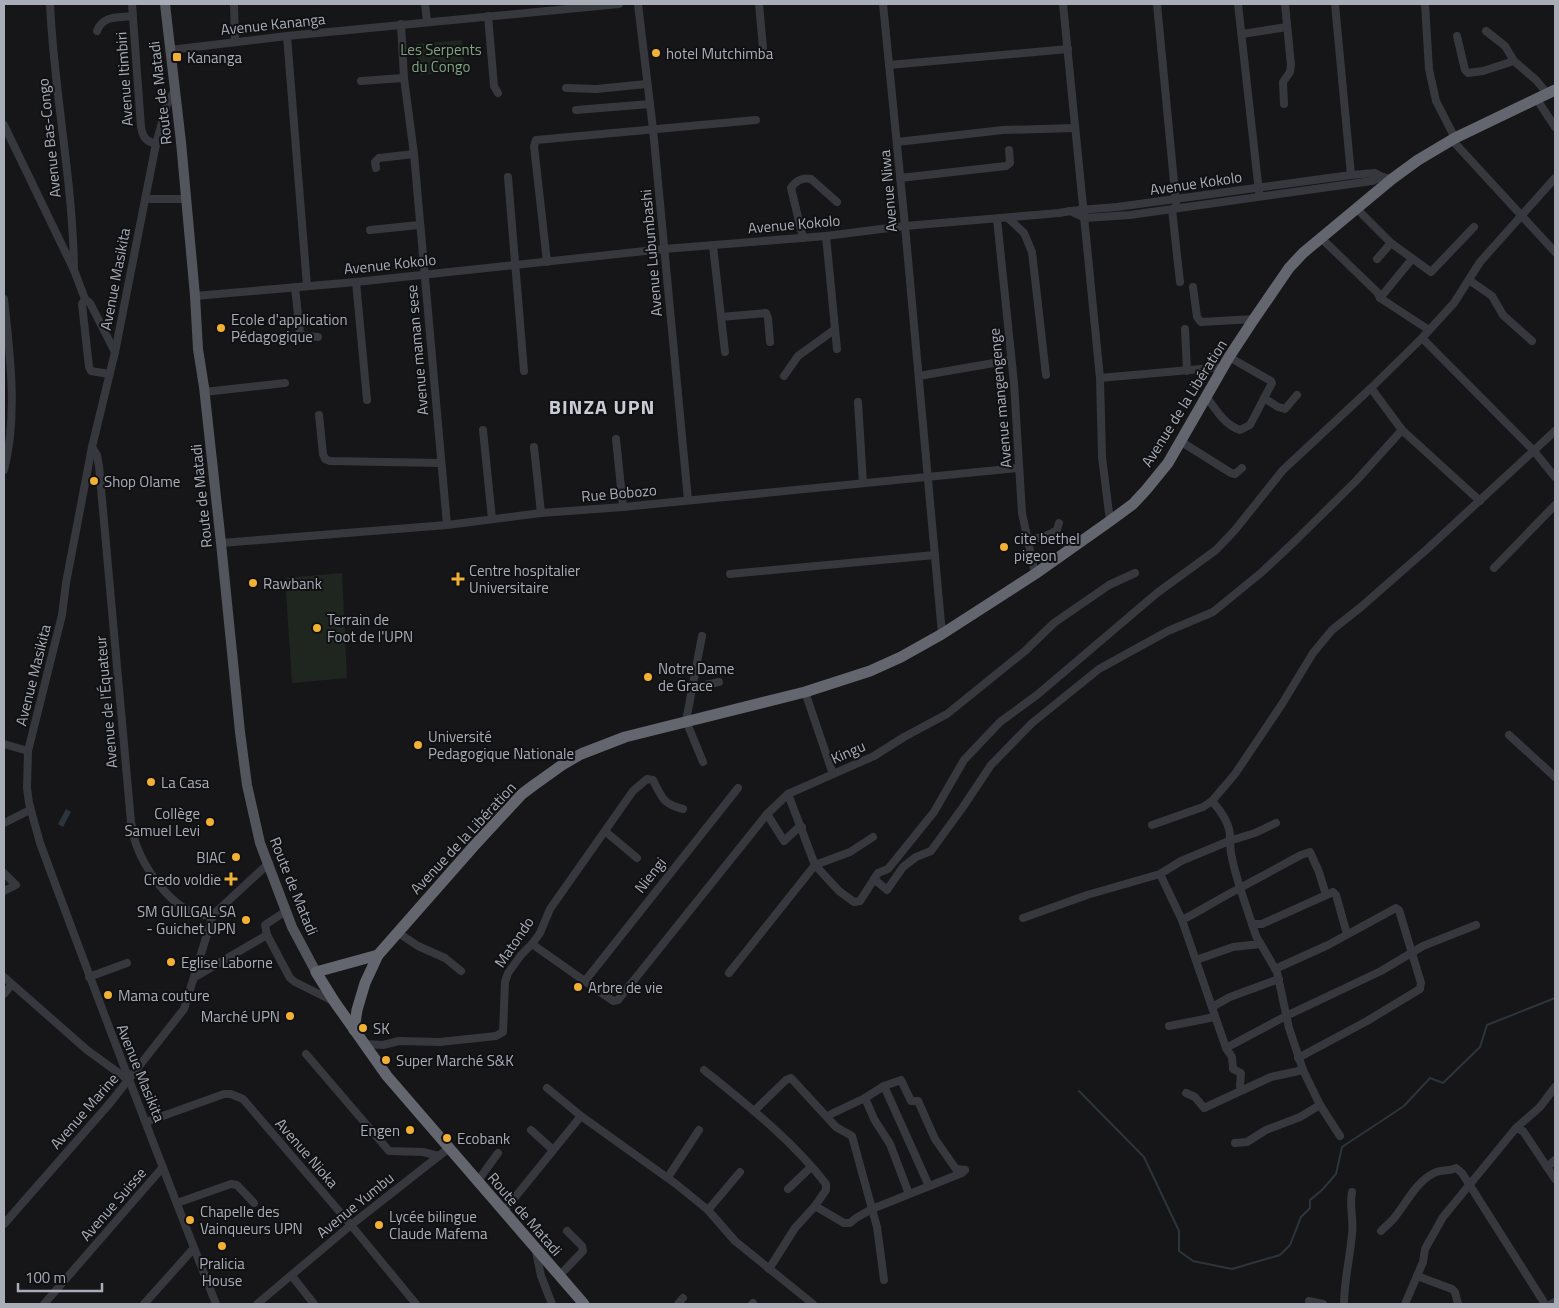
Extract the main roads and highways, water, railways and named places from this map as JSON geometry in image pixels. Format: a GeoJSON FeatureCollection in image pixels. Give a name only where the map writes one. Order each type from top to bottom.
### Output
{"type":"FeatureCollection","features":[{"type":"Feature","properties":{"kind":"highway","name":"Avenue de la Libération"},"geometry":{"type":"LineString","coordinates":[[354,1030],[357,1010],[364,988],[378,955],[522,794],[562,765],[596,748],[625,737],[804,692],[870,671],[901,657],[942,634],[1035,574],[1110,522],[1133,504],[1146,490],[1168,463],[1226,362],[1289,268],[1321,238],[1357,209],[1387,178],[1454,139],[1546,94]]}},
{"type":"Feature","properties":{"kind":"highway"},"geometry":{"type":"LineString","coordinates":[[316,972],[378,955]]}},
{"type":"Feature","properties":{"kind":"highway","name":"Route de Matadi"},"geometry":{"type":"LineString","coordinates":[[316,972],[387,1076],[584,1304]]}},
{"type":"Feature","properties":{"kind":"main road","name":"Route de Matadi"},"geometry":{"type":"LineString","coordinates":[[165,4],[186,200],[198,348],[222,543],[240,732],[247,784],[260,843],[286,912],[316,972]]}},
{"type":"Feature","properties":{"kind":"waterway"},"geometry":{"type":"LineString","coordinates":[[1079,1091],[1144,1157],[1179,1231],[1179,1251],[1193,1261],[1232,1269],[1280,1255],[1290,1245],[1301,1217],[1310,1208],[1310,1200],[1336,1174],[1342,1147],[1404,1106],[1430,1078],[1443,1083],[1480,1047],[1487,1025],[1555,998]]}},
{"type":"Feature","properties":{"kind":"place","name":"hotel Mutchimba"},"geometry":{"type":"Point","coordinates":[656,53]}},
{"type":"Feature","properties":{"kind":"place","name":"Kananga"},"geometry":{"type":"Point","coordinates":[177,57]}},
{"type":"Feature","properties":{"kind":"place","name":"Ecole d'application Pédagogique"},"geometry":{"type":"Point","coordinates":[221,328]}},
{"type":"Feature","properties":{"kind":"place","name":"Shop Olame"},"geometry":{"type":"Point","coordinates":[94,481]}},
{"type":"Feature","properties":{"kind":"place","name":"cite bethel pigeon"},"geometry":{"type":"Point","coordinates":[1004,547]}},
{"type":"Feature","properties":{"kind":"place","name":"Centre hospitalier Universitaire"},"geometry":{"type":"Point","coordinates":[458,579]}},
{"type":"Feature","properties":{"kind":"place","name":"Rawbank"},"geometry":{"type":"Point","coordinates":[253,583]}},
{"type":"Feature","properties":{"kind":"place","name":"Terrain de Foot de l'UPN"},"geometry":{"type":"Point","coordinates":[317,628]}},
{"type":"Feature","properties":{"kind":"place","name":"Notre Dame de Grace"},"geometry":{"type":"Point","coordinates":[648,677]}},
{"type":"Feature","properties":{"kind":"place","name":"Université Pedagogique Nationale"},"geometry":{"type":"Point","coordinates":[418,745]}},
{"type":"Feature","properties":{"kind":"place","name":"La Casa"},"geometry":{"type":"Point","coordinates":[151,782]}},
{"type":"Feature","properties":{"kind":"place","name":"Collège Samuel Levi"},"geometry":{"type":"Point","coordinates":[210,822]}},
{"type":"Feature","properties":{"kind":"place","name":"BIAC"},"geometry":{"type":"Point","coordinates":[236,857]}},
{"type":"Feature","properties":{"kind":"place","name":"Credo voldie"},"geometry":{"type":"Point","coordinates":[231,879]}},
{"type":"Feature","properties":{"kind":"place","name":"SM GUILGAL SA - Guichet UPN"},"geometry":{"type":"Point","coordinates":[246,920]}},
{"type":"Feature","properties":{"kind":"place","name":"Eglise Laborne"},"geometry":{"type":"Point","coordinates":[171,962]}},
{"type":"Feature","properties":{"kind":"place","name":"Arbre de vie"},"geometry":{"type":"Point","coordinates":[578,987]}},
{"type":"Feature","properties":{"kind":"place","name":"Mama couture"},"geometry":{"type":"Point","coordinates":[108,995]}},
{"type":"Feature","properties":{"kind":"place","name":"Marché UPN"},"geometry":{"type":"Point","coordinates":[290,1016]}},
{"type":"Feature","properties":{"kind":"place","name":"SK"},"geometry":{"type":"Point","coordinates":[363,1028]}},
{"type":"Feature","properties":{"kind":"place","name":"Super Marché S&K"},"geometry":{"type":"Point","coordinates":[386,1060]}},
{"type":"Feature","properties":{"kind":"place","name":"Engen"},"geometry":{"type":"Point","coordinates":[410,1130]}},
{"type":"Feature","properties":{"kind":"place","name":"Ecobank"},"geometry":{"type":"Point","coordinates":[447,1138]}},
{"type":"Feature","properties":{"kind":"place","name":"Chapelle des Vainqueurs UPN"},"geometry":{"type":"Point","coordinates":[190,1220]}},
{"type":"Feature","properties":{"kind":"place","name":"Lycée bilingue Claude Mafema"},"geometry":{"type":"Point","coordinates":[379,1225]}},
{"type":"Feature","properties":{"kind":"place","name":"Pralicia House"},"geometry":{"type":"Point","coordinates":[222,1246]}},
{"type":"Feature","properties":{"kind":"district","name":"BINZA UPN"},"geometry":{"type":"Point","coordinates":[602,406]}},
{"type":"Feature","properties":{"kind":"park label","name":"Les Serpents du Congo"},"geometry":{"type":"Point","coordinates":[441,58]}}]}
